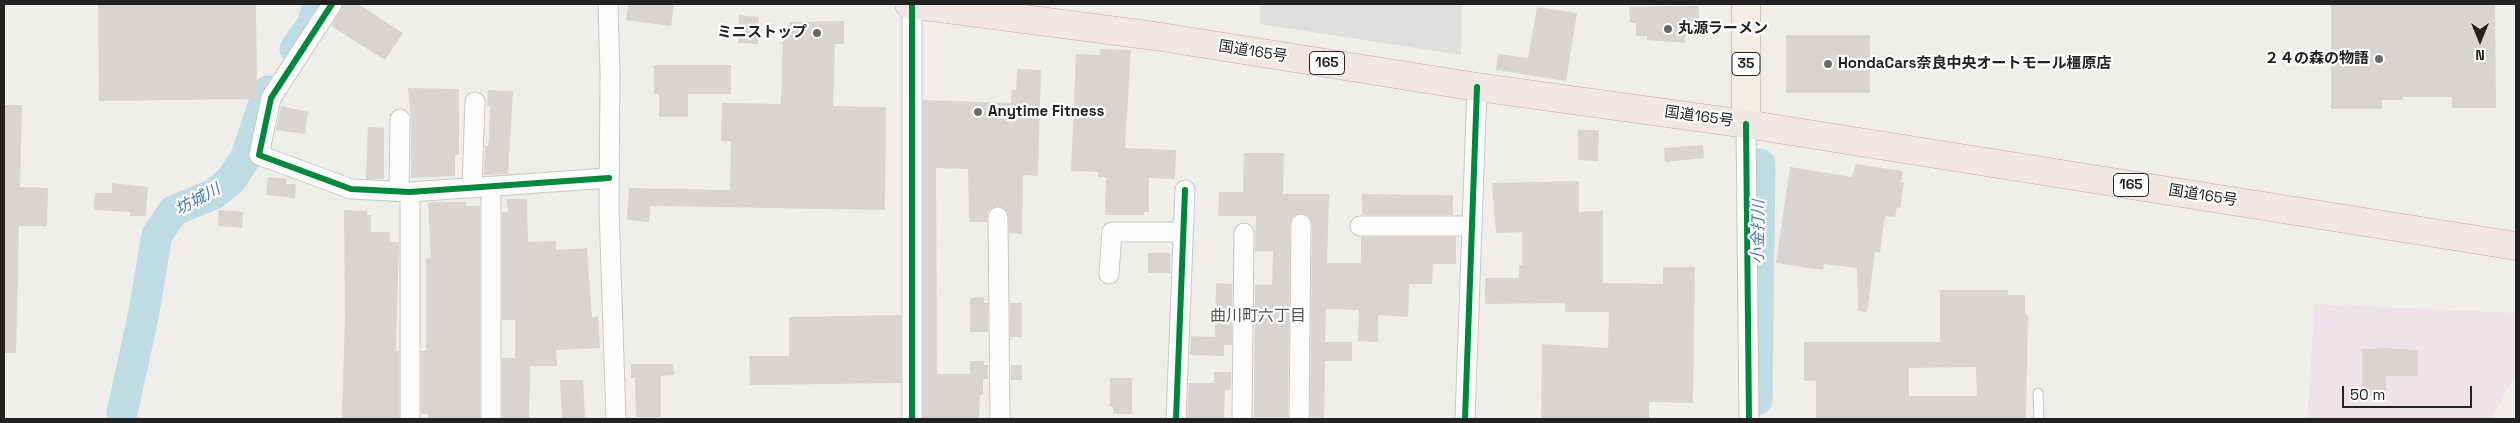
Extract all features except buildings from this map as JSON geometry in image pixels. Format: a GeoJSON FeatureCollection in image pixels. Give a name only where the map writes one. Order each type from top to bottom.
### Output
{"type":"FeatureCollection","features":[{"type":"Feature","properties":{"kind":"highway","name":"国道165号"},"geometry":{"type":"LineString","coordinates":[[911,4],[1155,36],[1477,87],[1746,124],[2516,246]]}},
{"type":"Feature","properties":{"kind":"main road","name":"35"},"geometry":{"type":"LineString","coordinates":[[1746,4],[1746,124]]}},
{"type":"Feature","properties":{"kind":"street"},"geometry":{"type":"LineString","coordinates":[[332,4],[271,98],[259,156],[351,189],[405,192],[609,178]]}},
{"type":"Feature","properties":{"kind":"street"},"geometry":{"type":"LineString","coordinates":[[608,4],[610,74],[609,178],[616,419]]}},
{"type":"Feature","properties":{"kind":"street"},"geometry":{"type":"LineString","coordinates":[[911,4],[912,419]]}},
{"type":"Feature","properties":{"kind":"street"},"geometry":{"type":"LineString","coordinates":[[1465,419],[1477,87]]}},
{"type":"Feature","properties":{"kind":"street"},"geometry":{"type":"LineString","coordinates":[[472,188],[475,102]]}},
{"type":"Feature","properties":{"kind":"street"},"geometry":{"type":"LineString","coordinates":[[400,119],[405,192],[410,419]]}},
{"type":"Feature","properties":{"kind":"street"},"geometry":{"type":"LineString","coordinates":[[1746,124],[1749,419]]}},
{"type":"Feature","properties":{"kind":"street"},"geometry":{"type":"LineString","coordinates":[[491,187],[491,419]]}},
{"type":"Feature","properties":{"kind":"street"},"geometry":{"type":"LineString","coordinates":[[1176,419],[1185,190]]}},
{"type":"Feature","properties":{"kind":"street"},"geometry":{"type":"LineString","coordinates":[[998,217],[1000,419]]}},
{"type":"Feature","properties":{"kind":"street"},"geometry":{"type":"LineString","coordinates":[[1299,419],[1301,224]]}},
{"type":"Feature","properties":{"kind":"street"},"geometry":{"type":"LineString","coordinates":[[1360,226],[1472,226]]}},
{"type":"Feature","properties":{"kind":"street"},"geometry":{"type":"LineString","coordinates":[[1109,274],[1112,232],[1183,232]]}},
{"type":"Feature","properties":{"kind":"street"},"geometry":{"type":"LineString","coordinates":[[1242,419],[1244,233]]}},
{"type":"Feature","properties":{"kind":"lane"},"geometry":{"type":"LineString","coordinates":[[2038,393],[2039,419]]}},
{"type":"Feature","properties":{"kind":"shaded area"},"geometry":{"type":"Polygon","coordinates":[[[1260,4],[1462,4],[1461,55],[1260,24],[1260,4]]]}},
{"type":"Feature","properties":{"kind":"shaded area"},"geometry":{"type":"Polygon","coordinates":[[[2315,304],[2516,313],[2516,375],[2494,413],[2493,419],[2307,419],[2315,304]]]}},
{"type":"Feature","properties":{"kind":"waterway","name":"坊城川"},"geometry":{"type":"LineString","coordinates":[[295,49],[312,25],[318,4]]}},
{"type":"Feature","properties":{"kind":"waterway","name":"坊城川"},"geometry":{"type":"LineString","coordinates":[[122,413],[143,317],[157,235],[173,211],[214,194],[231,180],[246,157],[268,91]]}},
{"type":"Feature","properties":{"kind":"waterway","name":"小金打川"},"geometry":{"type":"LineString","coordinates":[[1757,400],[1760,164]]}},
{"type":"Feature","properties":{"kind":"cycle path"},"geometry":{"type":"LineString","coordinates":[[332,4],[271,98],[259,155],[351,189],[410,192],[609,178]]}},
{"type":"Feature","properties":{"kind":"cycle path"},"geometry":{"type":"LineString","coordinates":[[912,4],[912,419]]}},
{"type":"Feature","properties":{"kind":"cycle path"},"geometry":{"type":"LineString","coordinates":[[1465,419],[1477,87]]}},
{"type":"Feature","properties":{"kind":"cycle path"},"geometry":{"type":"LineString","coordinates":[[1746,124],[1749,419]]}},
{"type":"Feature","properties":{"kind":"cycle path"},"geometry":{"type":"LineString","coordinates":[[1176,419],[1185,190]]}},
{"type":"Feature","properties":{"kind":"place","name":"丸源ラーメン"},"geometry":{"type":"Point","coordinates":[1668,29]}},
{"type":"Feature","properties":{"kind":"place","name":"ミニストップ"},"geometry":{"type":"Point","coordinates":[817,33]}},
{"type":"Feature","properties":{"kind":"place","name":"２４の森の物語"},"geometry":{"type":"Point","coordinates":[2379,59]}},
{"type":"Feature","properties":{"kind":"place","name":"HondaCars奈良中央オートモール橿原店"},"geometry":{"type":"Point","coordinates":[1828,64]}},
{"type":"Feature","properties":{"kind":"place","name":"Anytime Fitness"},"geometry":{"type":"Point","coordinates":[978,112]}},
{"type":"Feature","properties":{"kind":"district","name":"曲川町六丁目"},"geometry":{"type":"Point","coordinates":[1258,317]}}]}
